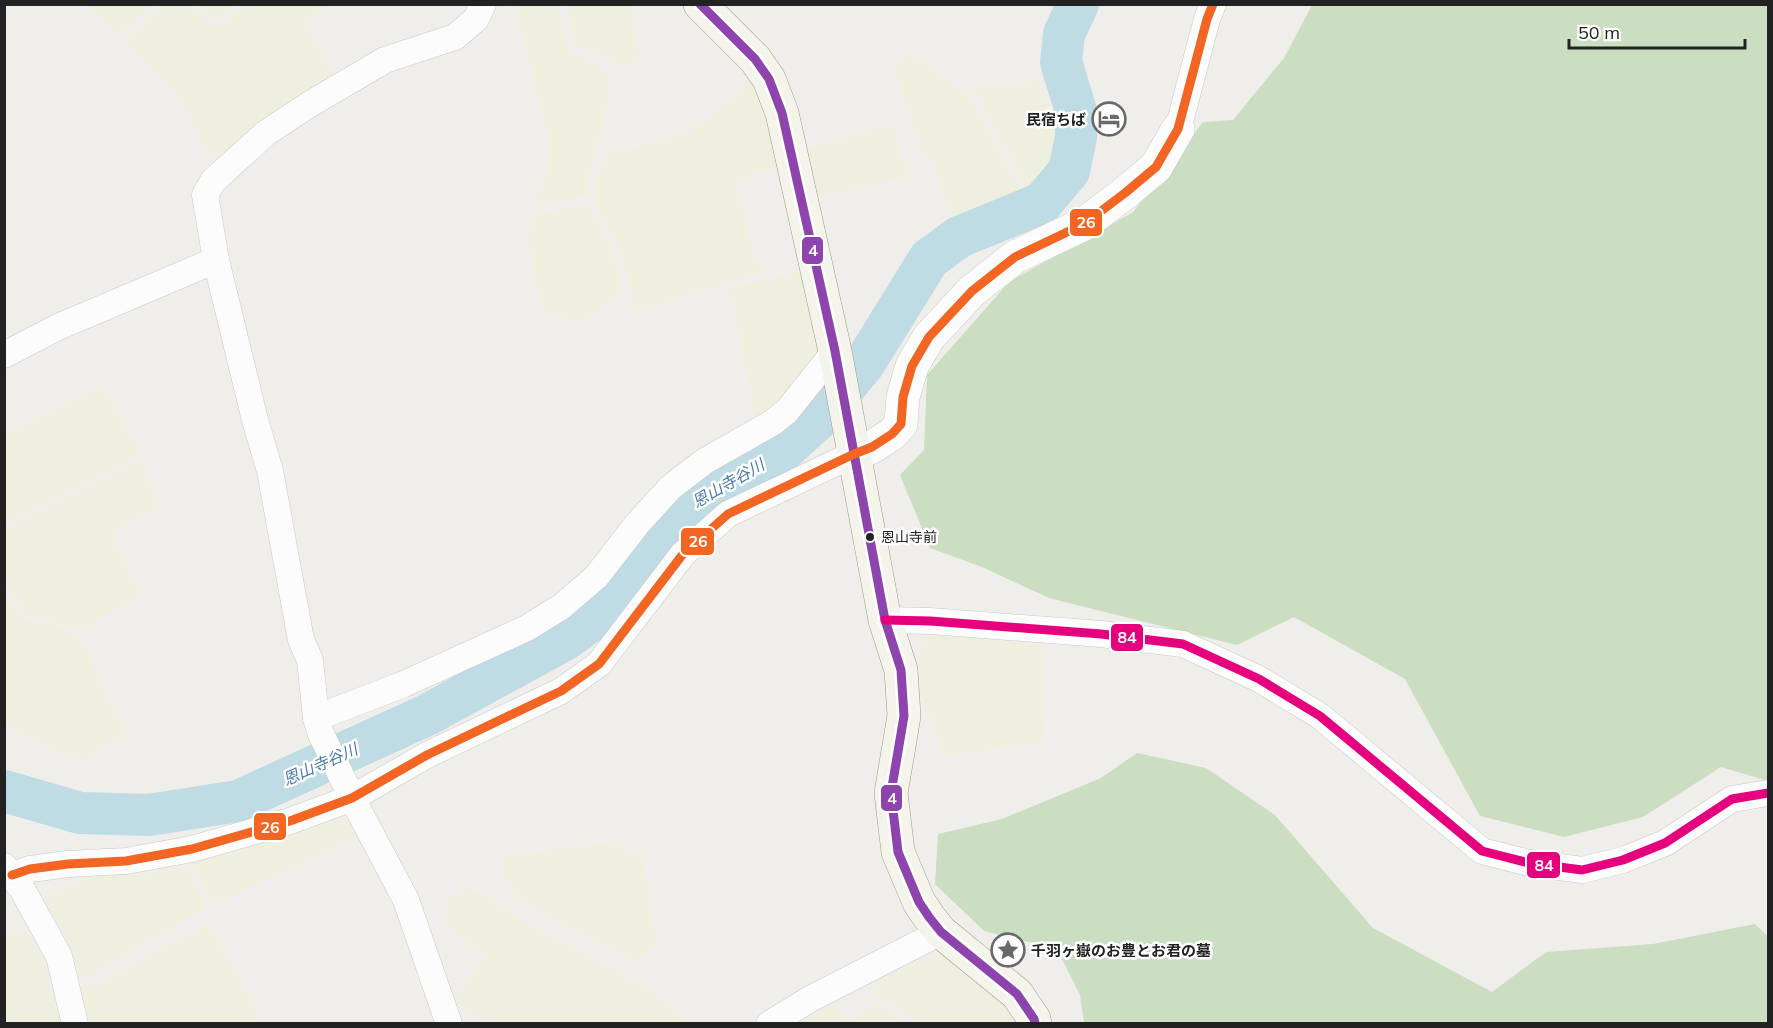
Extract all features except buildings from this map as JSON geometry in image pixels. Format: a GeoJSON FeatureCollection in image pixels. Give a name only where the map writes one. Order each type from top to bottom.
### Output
{"type":"FeatureCollection","features":[{"type":"Feature","properties":{"kind":"main road"},"geometry":{"type":"LineString","coordinates":[[700,4],[755,59],[769,79],[782,113],[837,359],[885,620],[901,670],[904,716],[891,793],[898,852],[919,902],[941,932],[1017,994],[1035,1023]]}},
{"type":"Feature","properties":{"kind":"street"},"geometry":{"type":"LineString","coordinates":[[449,1023],[406,900],[347,788],[318,726],[310,660],[301,640],[270,471],[255,420],[216,260],[205,195],[213,181],[266,134],[310,104],[375,65],[455,37],[476,19],[483,4]]}},
{"type":"Feature","properties":{"kind":"street"},"geometry":{"type":"LineString","coordinates":[[8,871],[68,864],[126,861],[192,849],[291,821],[347,788],[427,755],[561,691],[599,664],[683,554],[728,514],[872,447],[892,435],[901,424],[903,397],[912,366],[929,337],[972,291],[1015,257],[1084,224],[1156,166],[1178,129],[1213,4]]}},
{"type":"Feature","properties":{"kind":"street"},"geometry":{"type":"LineString","coordinates":[[4,355],[58,327],[216,260]]}},
{"type":"Feature","properties":{"kind":"street"},"geometry":{"type":"LineString","coordinates":[[318,726],[526,628],[561,607],[596,577],[638,523],[671,487],[705,461],[772,423],[787,411],[837,359]]}},
{"type":"Feature","properties":{"kind":"street"},"geometry":{"type":"LineString","coordinates":[[885,620],[930,621],[1183,644],[1259,679],[1320,716],[1482,851],[1529,863],[1582,870],[1623,860],[1665,843],[1732,799],[1768,792]]}},
{"type":"Feature","properties":{"kind":"street"},"geometry":{"type":"LineString","coordinates":[[8,871],[22,889],[59,956],[75,1023]]}},
{"type":"Feature","properties":{"kind":"street"},"geometry":{"type":"LineString","coordinates":[[769,1023],[810,999],[941,932]]}},
{"type":"Feature","properties":{"kind":"green space"},"geometry":{"type":"Polygon","coordinates":[[[86,5],[150,5],[119,34],[86,5]]]}},
{"type":"Feature","properties":{"kind":"green space"},"geometry":{"type":"Polygon","coordinates":[[[163,5],[186,5],[217,27],[244,5],[332,5],[302,21],[334,79],[306,92],[265,118],[216,159],[202,144],[179,93],[125,42],[163,5]]]}},
{"type":"Feature","properties":{"kind":"green space"},"geometry":{"type":"Polygon","coordinates":[[[195,5],[235,5],[215,21],[195,5]]]}},
{"type":"Feature","properties":{"kind":"green space"},"geometry":{"type":"Polygon","coordinates":[[[516,5],[557,5],[568,52],[598,66],[607,73],[610,93],[589,169],[589,195],[535,205],[547,170],[550,144],[516,5]]]}},
{"type":"Feature","properties":{"kind":"green space"},"geometry":{"type":"Polygon","coordinates":[[[566,5],[629,5],[640,60],[626,65],[576,45],[566,5]]]}},
{"type":"Feature","properties":{"kind":"green space"},"geometry":{"type":"Polygon","coordinates":[[[1312,5],[1768,5],[1768,781],[1721,767],[1643,817],[1564,837],[1480,816],[1405,679],[1294,617],[1237,645],[1049,598],[982,567],[930,548],[900,475],[924,450],[927,375],[1009,282],[1133,212],[1203,122],[1233,120],[1284,58],[1312,5]]]}},
{"type":"Feature","properties":{"kind":"green space"},"geometry":{"type":"Polygon","coordinates":[[[900,55],[913,57],[931,66],[951,84],[967,93],[1022,194],[952,216],[932,162],[923,153],[896,76],[900,55]]]}},
{"type":"Feature","properties":{"kind":"green space"},"geometry":{"type":"Polygon","coordinates":[[[1037,78],[1057,130],[1051,160],[1038,178],[1027,187],[975,89],[1015,88],[1037,78]]]}},
{"type":"Feature","properties":{"kind":"green space"},"geometry":{"type":"Polygon","coordinates":[[[752,82],[770,107],[783,165],[733,181],[760,273],[635,311],[626,269],[615,238],[597,209],[594,182],[608,153],[684,135],[752,82]]]}},
{"type":"Feature","properties":{"kind":"green space"},"geometry":{"type":"Polygon","coordinates":[[[893,125],[908,177],[815,197],[802,150],[893,125]]]}},
{"type":"Feature","properties":{"kind":"green space"},"geometry":{"type":"Polygon","coordinates":[[[587,206],[610,245],[622,291],[583,320],[557,317],[542,307],[535,279],[529,240],[533,215],[587,206]]]}},
{"type":"Feature","properties":{"kind":"green space"},"geometry":{"type":"Polygon","coordinates":[[[806,270],[836,406],[827,423],[815,433],[759,432],[729,288],[806,270]]]}},
{"type":"Feature","properties":{"kind":"green space"},"geometry":{"type":"Polygon","coordinates":[[[102,386],[140,455],[5,524],[5,436],[102,386]]]}},
{"type":"Feature","properties":{"kind":"green space"},"geometry":{"type":"Polygon","coordinates":[[[142,460],[157,508],[118,527],[114,536],[115,545],[139,596],[82,629],[26,615],[5,580],[5,529],[142,460]]]}},
{"type":"Feature","properties":{"kind":"green space"},"geometry":{"type":"Polygon","coordinates":[[[4,590],[24,619],[62,628],[75,635],[84,646],[124,734],[85,759],[55,751],[5,722],[4,590]]]}},
{"type":"Feature","properties":{"kind":"green space"},"geometry":{"type":"Polygon","coordinates":[[[930,635],[1043,645],[1044,741],[942,756],[933,716],[923,711],[920,647],[930,635]]]}},
{"type":"Feature","properties":{"kind":"green space"},"geometry":{"type":"Polygon","coordinates":[[[1137,753],[1206,768],[1275,815],[1373,928],[1492,992],[1546,952],[1653,944],[1755,924],[1768,936],[1768,1023],[1084,1023],[1080,995],[1057,949],[984,931],[935,884],[938,834],[1002,819],[1101,778],[1137,753]]]}},
{"type":"Feature","properties":{"kind":"green space"},"geometry":{"type":"Polygon","coordinates":[[[335,814],[348,819],[354,837],[214,905],[193,867],[196,861],[335,814]]]}},
{"type":"Feature","properties":{"kind":"green space"},"geometry":{"type":"Polygon","coordinates":[[[616,842],[631,855],[643,857],[651,919],[658,944],[635,960],[568,927],[528,903],[509,884],[499,865],[507,856],[616,842]]]}},
{"type":"Feature","properties":{"kind":"green space"},"geometry":{"type":"Polygon","coordinates":[[[186,868],[207,908],[121,955],[93,974],[79,978],[73,950],[46,902],[84,877],[145,875],[186,868]]]}},
{"type":"Feature","properties":{"kind":"green space"},"geometry":{"type":"Polygon","coordinates":[[[465,887],[478,892],[545,935],[641,985],[692,1023],[491,1023],[452,1001],[487,956],[445,923],[447,900],[465,887]]]}},
{"type":"Feature","properties":{"kind":"green space"},"geometry":{"type":"Polygon","coordinates":[[[209,923],[261,1023],[89,1023],[81,987],[97,985],[209,923]]]}},
{"type":"Feature","properties":{"kind":"green space"},"geometry":{"type":"Polygon","coordinates":[[[18,929],[28,934],[43,961],[61,1023],[5,1023],[5,937],[18,929]]]}},
{"type":"Feature","properties":{"kind":"green space"},"geometry":{"type":"Polygon","coordinates":[[[938,954],[960,964],[992,991],[1008,1010],[1015,1023],[920,1023],[873,992],[877,986],[872,981],[938,954]]]}},
{"type":"Feature","properties":{"kind":"green space"},"geometry":{"type":"Polygon","coordinates":[[[831,1001],[848,1021],[875,1004],[907,1023],[798,1024],[831,1001]]]}},
{"type":"Feature","properties":{"kind":"waterway","name":"恩山寺谷川"},"geometry":{"type":"LineString","coordinates":[[4,791],[80,813],[149,815],[238,801],[427,715],[566,639],[605,611],[667,528],[685,508],[783,451],[817,420],[864,364],[929,259],[959,237],[1042,203],[1069,171],[1076,137],[1076,111],[1061,62],[1064,34],[1078,4]]}},
{"type":"Feature","properties":{"kind":"transit line","name":"4"},"geometry":{"type":"LineString","coordinates":[[700,4],[755,59],[769,79],[782,113],[835,351],[885,620],[901,670],[904,716],[891,793],[898,852],[919,902],[929,917],[941,932],[1017,994],[1035,1024]]}},
{"type":"Feature","properties":{"kind":"transit line","name":"26"},"geometry":{"type":"LineString","coordinates":[[12,875],[30,869],[68,864],[126,861],[192,849],[290,821],[352,798],[427,755],[561,691],[599,664],[683,554],[728,514],[872,447],[892,434],[901,424],[903,397],[912,366],[929,337],[972,291],[1015,257],[1084,224],[1156,167],[1178,129],[1213,4]]}},
{"type":"Feature","properties":{"kind":"transit line","name":"84"},"geometry":{"type":"LineString","coordinates":[[885,620],[930,621],[1101,634],[1183,644],[1259,679],[1320,716],[1482,851],[1529,863],[1582,870],[1623,860],[1665,843],[1732,799],[1768,793]]}},
{"type":"Feature","properties":{"kind":"place","name":"民宿ちば"},"geometry":{"type":"Point","coordinates":[1109,119]}},
{"type":"Feature","properties":{"kind":"place","name":"恩山寺前"},"geometry":{"type":"Point","coordinates":[870,537]}},
{"type":"Feature","properties":{"kind":"place","name":"千羽ヶ嶽のお豊とお君の墓"},"geometry":{"type":"Point","coordinates":[1008,950]}}]}
